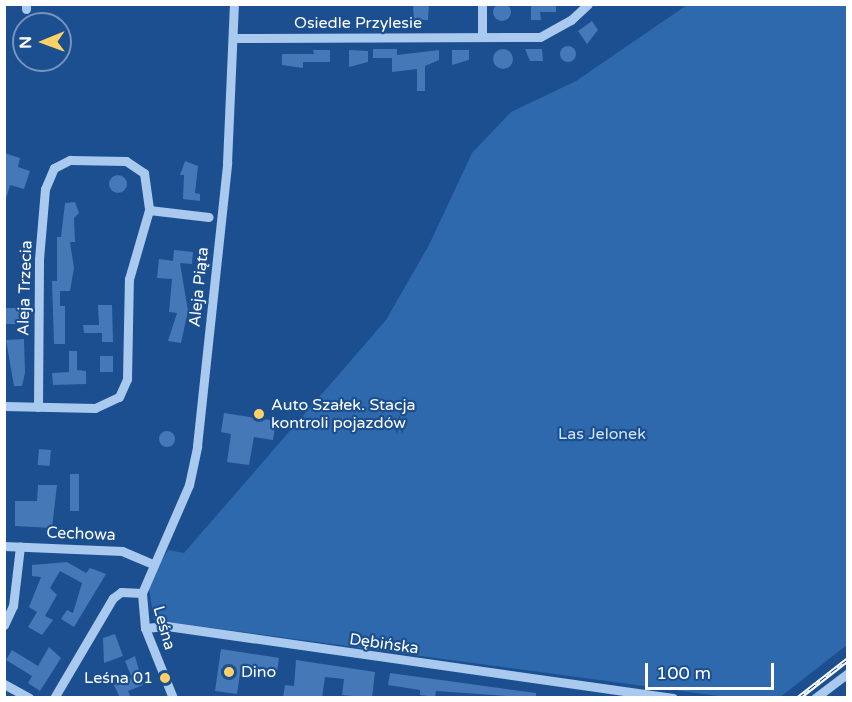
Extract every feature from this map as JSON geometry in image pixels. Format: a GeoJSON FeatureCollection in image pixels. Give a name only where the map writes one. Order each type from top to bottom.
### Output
{"type":"FeatureCollection","features":[{"type":"Feature","properties":{"kind":"street","name":"Aleja Piąta"},"geometry":{"type":"LineString","coordinates":[[152,564],[189,484],[197,446],[227,163],[234,4]]}},
{"type":"Feature","properties":{"kind":"street"},"geometry":{"type":"LineString","coordinates":[[482,4],[482,36]]}},
{"type":"Feature","properties":{"kind":"street","name":"Osiedle Przylesie"},"geometry":{"type":"LineString","coordinates":[[233,38],[546,36],[588,4]]}},
{"type":"Feature","properties":{"kind":"street","name":"Aleja Trzecia"},"geometry":{"type":"LineString","coordinates":[[38,407],[39,259],[51,172],[70,160],[131,162],[144,173],[149,210]]}},
{"type":"Feature","properties":{"kind":"street"},"geometry":{"type":"LineString","coordinates":[[4,406],[102,408],[120,397],[126,379],[129,279],[149,210],[209,217]]}},
{"type":"Feature","properties":{"kind":"street","name":"Cechowa"},"geometry":{"type":"LineString","coordinates":[[4,546],[122,551],[152,564]]}},
{"type":"Feature","properties":{"kind":"street"},"geometry":{"type":"LineString","coordinates":[[4,626],[13,606],[20,546]]}},
{"type":"Feature","properties":{"kind":"street","name":"Leśna"},"geometry":{"type":"LineString","coordinates":[[152,564],[142,593],[145,628],[172,698]]}},
{"type":"Feature","properties":{"kind":"street"},"geometry":{"type":"LineString","coordinates":[[54,698],[113,598],[121,592],[142,593]]}},
{"type":"Feature","properties":{"kind":"street","name":"Dębińska"},"geometry":{"type":"LineString","coordinates":[[145,628],[167,626],[673,698]]}},
{"type":"Feature","properties":{"kind":"street"},"geometry":{"type":"LineString","coordinates":[[816,698],[848,673]]}},
{"type":"Feature","properties":{"kind":"street"},"geometry":{"type":"LineString","coordinates":[[4,684],[29,698]]}},
{"type":"Feature","properties":{"kind":"street"},"geometry":{"type":"LineString","coordinates":[[608,689],[615,698]]}},
{"type":"Feature","properties":{"kind":"green space","name":"Las Jelonek"},"geometry":{"type":"Polygon","coordinates":[[[687,5],[847,5],[847,645],[780,697],[726,697],[154,620],[148,582],[168,550],[184,553],[386,320],[429,245],[472,153],[511,112],[576,81],[687,5]]]}},
{"type":"Feature","properties":{"kind":"building"},"geometry":{"type":"Polygon","coordinates":[[[498,3],[506,3],[511,8],[509,19],[498,21],[493,16],[493,8],[498,3]]]}},
{"type":"Feature","properties":{"kind":"building"},"geometry":{"type":"Polygon","coordinates":[[[413,4],[429,4],[428,20],[422,20],[422,25],[414,25],[413,4]]]}},
{"type":"Feature","properties":{"kind":"building"},"geometry":{"type":"Polygon","coordinates":[[[531,4],[556,4],[556,12],[540,12],[541,20],[531,20],[531,4]]]}},
{"type":"Feature","properties":{"kind":"building"},"geometry":{"type":"Polygon","coordinates":[[[592,21],[598,30],[587,44],[578,31],[592,21]]]}},
{"type":"Feature","properties":{"kind":"building"},"geometry":{"type":"Polygon","coordinates":[[[568,46],[574,48],[576,54],[574,60],[568,62],[562,60],[560,54],[562,48],[568,46]]]}},
{"type":"Feature","properties":{"kind":"building"},"geometry":{"type":"Polygon","coordinates":[[[373,49],[397,49],[397,55],[439,50],[439,60],[425,66],[425,91],[417,91],[417,69],[392,72],[392,58],[373,58],[373,49]]]}},
{"type":"Feature","properties":{"kind":"building"},"geometry":{"type":"Polygon","coordinates":[[[503,49],[510,52],[513,59],[510,66],[503,69],[496,66],[493,59],[496,52],[503,49]]]}},
{"type":"Feature","properties":{"kind":"building"},"geometry":{"type":"Polygon","coordinates":[[[525,49],[542,49],[543,61],[530,61],[525,49]]]}},
{"type":"Feature","properties":{"kind":"building"},"geometry":{"type":"Polygon","coordinates":[[[313,50],[330,50],[330,62],[303,62],[303,68],[282,65],[282,54],[314,54],[313,50]]]}},
{"type":"Feature","properties":{"kind":"building"},"geometry":{"type":"Polygon","coordinates":[[[349,50],[368,51],[368,62],[349,67],[349,50]]]}},
{"type":"Feature","properties":{"kind":"building"},"geometry":{"type":"Polygon","coordinates":[[[452,50],[469,50],[469,60],[452,65],[452,50]]]}},
{"type":"Feature","properties":{"kind":"building"},"geometry":{"type":"Polygon","coordinates":[[[4,153],[20,158],[18,167],[30,171],[24,189],[10,185],[6,199],[4,153]]]}},
{"type":"Feature","properties":{"kind":"building"},"geometry":{"type":"Polygon","coordinates":[[[185,161],[198,166],[195,193],[200,194],[200,201],[183,199],[184,175],[180,175],[185,161]]]}},
{"type":"Feature","properties":{"kind":"building"},"geometry":{"type":"Polygon","coordinates":[[[118,175],[124,178],[127,184],[124,190],[118,193],[112,190],[109,184],[112,178],[118,175]]]}},
{"type":"Feature","properties":{"kind":"building"},"geometry":{"type":"Polygon","coordinates":[[[75,202],[79,213],[74,218],[75,242],[70,242],[74,268],[70,291],[60,291],[60,306],[65,306],[65,344],[54,344],[52,281],[57,281],[57,237],[61,237],[65,203],[75,202]]]}},
{"type":"Feature","properties":{"kind":"building"},"geometry":{"type":"Polygon","coordinates":[[[174,250],[193,252],[192,264],[180,263],[188,311],[181,343],[168,341],[177,313],[169,312],[172,279],[157,278],[159,259],[173,261],[174,250]]]}},
{"type":"Feature","properties":{"kind":"building"},"geometry":{"type":"Polygon","coordinates":[[[98,305],[112,305],[113,342],[102,342],[102,333],[84,333],[83,325],[99,325],[98,305]]]}},
{"type":"Feature","properties":{"kind":"building"},"geometry":{"type":"Polygon","coordinates":[[[5,308],[21,308],[21,324],[5,324],[5,308]]]}},
{"type":"Feature","properties":{"kind":"building"},"geometry":{"type":"Polygon","coordinates":[[[24,339],[25,373],[22,386],[14,386],[6,340],[24,339]]]}},
{"type":"Feature","properties":{"kind":"building"},"geometry":{"type":"Polygon","coordinates":[[[69,351],[77,351],[77,370],[86,371],[86,384],[53,385],[52,373],[69,372],[69,351]]]}},
{"type":"Feature","properties":{"kind":"building"},"geometry":{"type":"Polygon","coordinates":[[[100,356],[113,356],[113,372],[100,372],[100,356]]]}},
{"type":"Feature","properties":{"kind":"building"},"geometry":{"type":"Polygon","coordinates":[[[224,413],[276,421],[273,440],[254,437],[249,465],[227,462],[231,434],[221,432],[224,413]]]}},
{"type":"Feature","properties":{"kind":"building"},"geometry":{"type":"Polygon","coordinates":[[[167,431],[173,433],[175,439],[173,445],[167,447],[161,445],[159,439],[161,433],[167,431]]]}},
{"type":"Feature","properties":{"kind":"building"},"geometry":{"type":"Polygon","coordinates":[[[39,449],[51,450],[50,466],[38,465],[39,449]]]}},
{"type":"Feature","properties":{"kind":"building"},"geometry":{"type":"Polygon","coordinates":[[[70,474],[79,474],[79,511],[70,511],[70,474]]]}},
{"type":"Feature","properties":{"kind":"building"},"geometry":{"type":"Polygon","coordinates":[[[38,485],[57,485],[52,528],[15,526],[15,501],[37,501],[38,485]]]}},
{"type":"Feature","properties":{"kind":"building"},"geometry":{"type":"Polygon","coordinates":[[[67,562],[86,573],[90,568],[106,574],[74,627],[61,619],[67,610],[73,613],[82,583],[60,571],[50,588],[57,595],[45,616],[53,620],[42,635],[28,627],[37,612],[29,607],[41,577],[32,576],[32,565],[67,562]]]}},
{"type":"Feature","properties":{"kind":"building"},"geometry":{"type":"Polygon","coordinates":[[[115,634],[123,656],[104,663],[103,638],[115,634]]]}},
{"type":"Feature","properties":{"kind":"building"},"geometry":{"type":"Polygon","coordinates":[[[49,647],[61,658],[40,691],[28,683],[32,676],[6,660],[12,650],[38,666],[49,647]]]}},
{"type":"Feature","properties":{"kind":"building","name":"Dino"},"geometry":{"type":"Polygon","coordinates":[[[221,649],[279,658],[277,672],[241,667],[237,694],[215,691],[221,649]]]}},
{"type":"Feature","properties":{"kind":"building"},"geometry":{"type":"Polygon","coordinates":[[[135,656],[143,685],[128,691],[131,698],[120,698],[114,685],[132,678],[125,661],[135,656]]]}},
{"type":"Feature","properties":{"kind":"building"},"geometry":{"type":"Polygon","coordinates":[[[296,660],[375,672],[372,698],[342,695],[344,679],[325,677],[322,698],[283,698],[285,685],[294,686],[296,660]]]}},
{"type":"Feature","properties":{"kind":"building"},"geometry":{"type":"Polygon","coordinates":[[[390,673],[536,693],[536,698],[436,691],[435,697],[420,695],[420,690],[388,685],[390,673]]]}},
{"type":"Feature","properties":{"kind":"railway"},"geometry":{"type":"LineString","coordinates":[[798,698],[848,659]]}},
{"type":"Feature","properties":{"kind":"place","name":"Auto Szałek. Stacja kontroli pojazdów"},"geometry":{"type":"Point","coordinates":[259,414]}},
{"type":"Feature","properties":{"kind":"place","name":"Dino"},"geometry":{"type":"Point","coordinates":[229,672]}},
{"type":"Feature","properties":{"kind":"place","name":"Leśna 01"},"geometry":{"type":"Point","coordinates":[165,678]}}]}
